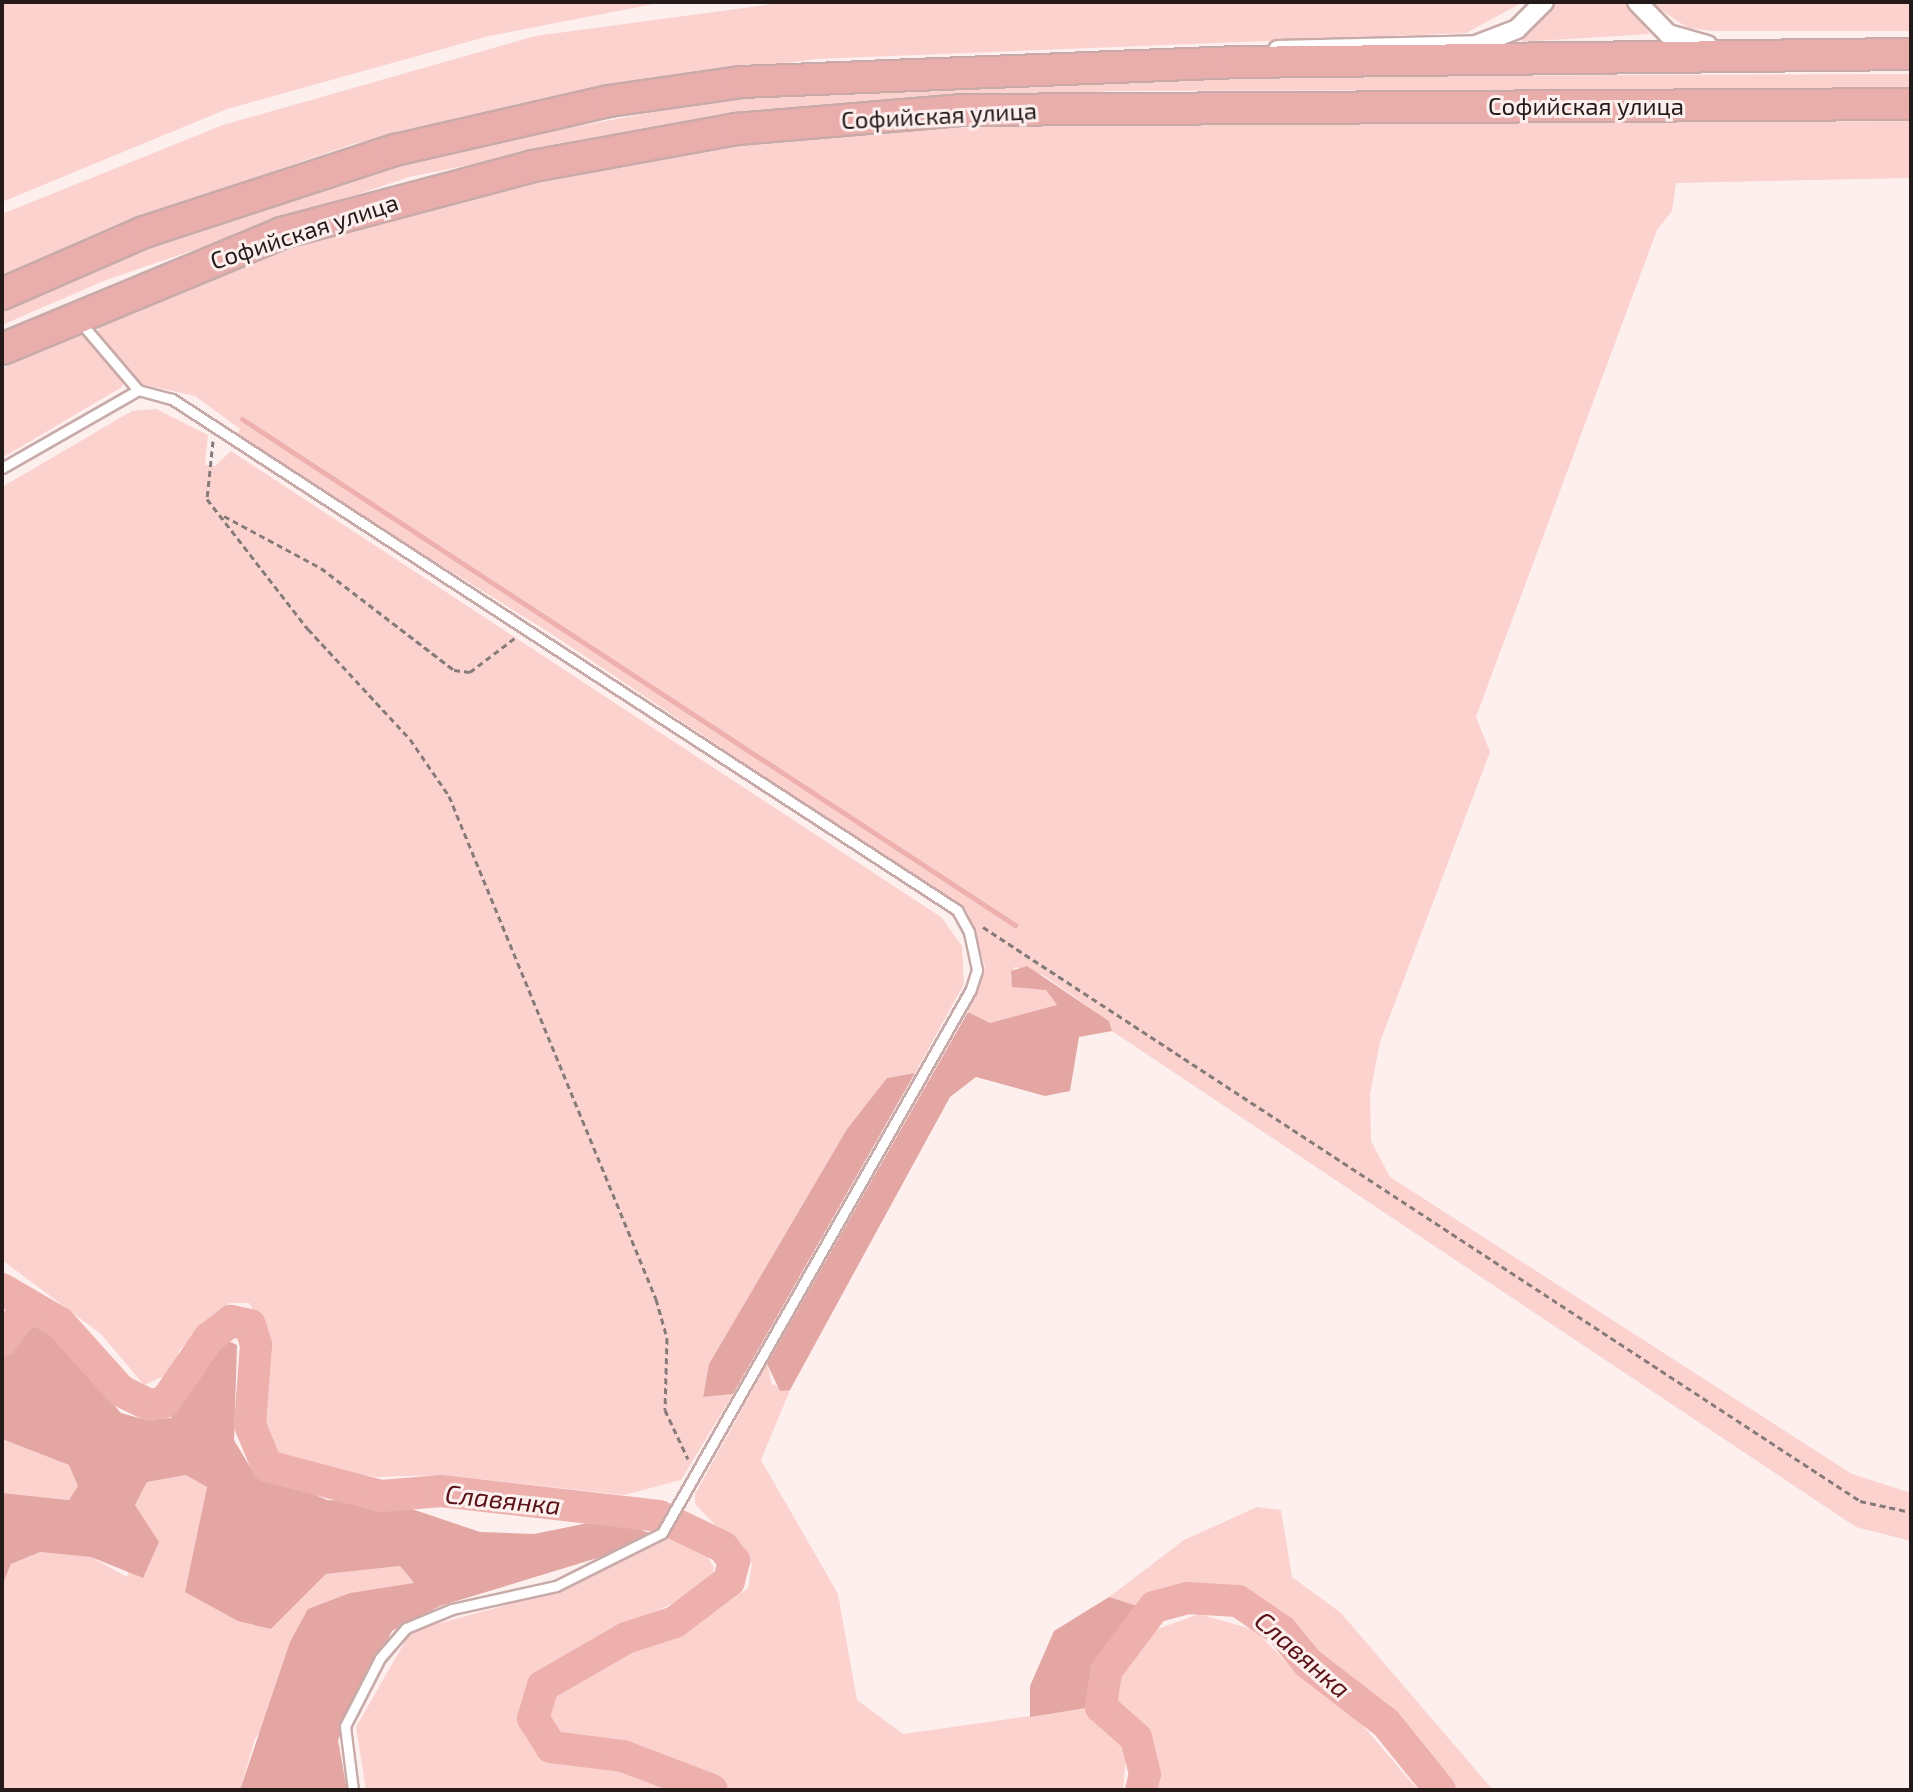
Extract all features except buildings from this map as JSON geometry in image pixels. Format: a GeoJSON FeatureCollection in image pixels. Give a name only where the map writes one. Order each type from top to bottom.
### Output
{"type":"FeatureCollection","features":[{"type":"Feature","properties":{"kind":"main road","name":"Софийская улица"},"geometry":{"type":"LineString","coordinates":[[2,294],[272,187],[452,135],[609,101],[871,72],[1236,62],[1911,54]]}},
{"type":"Feature","properties":{"kind":"main road","name":"Софийская улица"},"geometry":{"type":"LineString","coordinates":[[2,349],[74,315],[282,233],[394,201],[737,129],[961,110],[1911,104]]}},
{"type":"Feature","properties":{"kind":"street"},"geometry":{"type":"LineString","coordinates":[[1236,62],[1326,44],[1476,45],[1517,29],[1544,2]]}},
{"type":"Feature","properties":{"kind":"street"},"geometry":{"type":"LineString","coordinates":[[1637,2],[1668,34],[1693,45],[1780,45],[1829,55]]}},
{"type":"Feature","properties":{"kind":"lane"},"geometry":{"type":"LineString","coordinates":[[74,315],[138,390],[172,399],[216,425],[957,910],[977,970],[970,991],[662,1533],[556,1586],[452,1609],[406,1628],[380,1658],[345,1726],[353,1790]]}},
{"type":"Feature","properties":{"kind":"lane"},"geometry":{"type":"LineString","coordinates":[[2,468],[138,390]]}},
{"type":"Feature","properties":{"kind":"path"},"geometry":{"type":"LineString","coordinates":[[216,425],[204,477],[207,499],[308,629],[410,739],[449,796],[647,1274],[667,1338],[669,1429],[698,1471]]}},
{"type":"Feature","properties":{"kind":"path"},"geometry":{"type":"LineString","coordinates":[[221,515],[321,568],[454,670],[470,672],[499,655],[524,628]]}},
{"type":"Feature","properties":{"kind":"path"},"geometry":{"type":"LineString","coordinates":[[957,910],[1860,1501],[1911,1512]]}},
{"type":"Feature","properties":{"kind":"shaded area"},"geometry":{"type":"Polygon","coordinates":[[[2,2],[664,2],[489,36],[227,109],[2,202],[2,2]]]}},
{"type":"Feature","properties":{"kind":"shaded area"},"geometry":{"type":"Polygon","coordinates":[[[788,2],[1523,2],[1466,33],[816,59],[567,94],[353,144],[171,206],[2,276],[2,214],[223,125],[535,36],[788,2]]]}},
{"type":"Feature","properties":{"kind":"shaded area"},"geometry":{"type":"Polygon","coordinates":[[[1550,2],[1624,2],[1650,34],[1521,42],[1550,2]]]}},
{"type":"Feature","properties":{"kind":"shaded area"},"geometry":{"type":"Polygon","coordinates":[[[1649,2],[1911,2],[1911,31],[1713,31],[1688,28],[1649,2]]]}},
{"type":"Feature","properties":{"kind":"shaded area"},"geometry":{"type":"Polygon","coordinates":[[[1911,74],[1911,89],[1113,91],[713,116],[409,177],[106,280],[2,325],[2,311],[93,267],[411,158],[733,97],[1163,77],[1911,74]]]}},
{"type":"Feature","properties":{"kind":"shaded area"},"geometry":{"type":"Polygon","coordinates":[[[1911,121],[1911,178],[1676,183],[1672,211],[1657,230],[1476,717],[1490,752],[1380,1042],[1370,1094],[1371,1141],[1390,1177],[1852,1474],[1911,1493],[1911,1541],[1856,1527],[1112,1031],[1109,1021],[1043,975],[1015,967],[1010,977],[1046,990],[1057,1005],[1052,1009],[990,1023],[968,1012],[985,966],[968,913],[547,631],[235,438],[240,429],[195,396],[141,384],[98,332],[99,324],[224,272],[342,232],[602,166],[775,139],[1023,124],[1911,121]]]}},
{"type":"Feature","properties":{"kind":"shaded area"},"geometry":{"type":"Polygon","coordinates":[[[81,330],[124,380],[122,387],[2,458],[2,369],[81,330]]]}},
{"type":"Feature","properties":{"kind":"shaded area"},"geometry":{"type":"Polygon","coordinates":[[[156,409],[208,435],[205,465],[215,466],[231,451],[941,917],[962,946],[964,984],[915,1073],[887,1078],[847,1129],[709,1364],[703,1397],[733,1394],[681,1480],[624,1495],[442,1475],[375,1477],[281,1457],[263,1421],[268,1333],[249,1303],[230,1303],[212,1315],[179,1351],[171,1373],[144,1385],[101,1334],[2,1260],[2,487],[132,411],[156,409]]]}},
{"type":"Feature","properties":{"kind":"shaded area"},"geometry":{"type":"Polygon","coordinates":[[[1027,966],[1109,1021],[1112,1031],[1079,1037],[1070,1091],[1045,1096],[976,1077],[950,1097],[790,1390],[780,1391],[767,1364],[968,1012],[990,1023],[1057,1005],[1046,990],[1012,987],[1011,971],[1027,966]]]}},
{"type":"Feature","properties":{"kind":"shaded area"},"geometry":{"type":"Polygon","coordinates":[[[915,1073],[733,1394],[703,1397],[709,1364],[847,1129],[887,1078],[915,1073]]]}},
{"type":"Feature","properties":{"kind":"shaded area"},"geometry":{"type":"Polygon","coordinates":[[[23,1323],[50,1332],[121,1413],[146,1420],[171,1418],[206,1358],[224,1339],[237,1345],[234,1440],[250,1467],[327,1500],[397,1504],[480,1532],[534,1534],[608,1519],[650,1533],[617,1552],[440,1606],[392,1631],[338,1740],[347,1790],[240,1790],[290,1642],[308,1609],[350,1593],[414,1583],[400,1566],[326,1574],[271,1629],[238,1621],[185,1592],[207,1487],[186,1475],[147,1482],[135,1505],[159,1542],[143,1578],[91,1557],[40,1552],[11,1564],[2,1586],[2,1493],[69,1500],[78,1486],[69,1465],[2,1439],[2,1348],[23,1323]]]}},
{"type":"Feature","properties":{"kind":"shaded area"},"geometry":{"type":"Polygon","coordinates":[[[767,1364],[772,1384],[790,1390],[761,1460],[838,1594],[857,1700],[903,1734],[1086,1708],[1127,1747],[1123,1790],[730,1790],[676,1762],[576,1741],[545,1724],[542,1710],[568,1684],[635,1646],[686,1631],[748,1588],[752,1564],[695,1504],[695,1494],[767,1364]]]}},
{"type":"Feature","properties":{"kind":"shaded area"},"geometry":{"type":"Polygon","coordinates":[[[2,1439],[69,1465],[79,1486],[69,1500],[2,1493],[2,1439]]]}},
{"type":"Feature","properties":{"kind":"shaded area"},"geometry":{"type":"Polygon","coordinates":[[[187,1475],[207,1486],[186,1592],[271,1629],[326,1574],[400,1566],[414,1584],[350,1593],[255,1739],[240,1790],[2,1790],[2,1586],[11,1564],[40,1552],[91,1557],[127,1577],[144,1521],[135,1505],[147,1482],[187,1475]]]}},
{"type":"Feature","properties":{"kind":"shaded area"},"geometry":{"type":"Polygon","coordinates":[[[1257,1507],[1281,1510],[1292,1577],[1341,1613],[1493,1790],[1451,1790],[1377,1701],[1268,1608],[1219,1591],[1180,1589],[1144,1608],[1109,1597],[1184,1540],[1257,1507]]]}},
{"type":"Feature","properties":{"kind":"shaded area"},"geometry":{"type":"Polygon","coordinates":[[[673,1535],[705,1552],[714,1568],[710,1586],[611,1632],[528,1682],[521,1727],[539,1755],[556,1763],[611,1766],[682,1790],[366,1790],[356,1727],[411,1631],[558,1591],[673,1535]]]}},
{"type":"Feature","properties":{"kind":"shaded area"},"geometry":{"type":"Polygon","coordinates":[[[1109,1597],[1144,1608],[1089,1683],[1086,1708],[1030,1717],[1030,1686],[1054,1631],[1109,1597]]]}},
{"type":"Feature","properties":{"kind":"shaded area"},"geometry":{"type":"Polygon","coordinates":[[[1199,1614],[1255,1630],[1293,1669],[1341,1700],[1418,1790],[1150,1790],[1156,1759],[1145,1734],[1112,1702],[1119,1670],[1144,1634],[1199,1614]]]}},
{"type":"Feature","properties":{"kind":"waterway"},"geometry":{"type":"LineString","coordinates":[[242,419],[1015,925]]}},
{"type":"Feature","properties":{"kind":"waterway","name":"Славянка"},"geometry":{"type":"LineString","coordinates":[[2,1289],[60,1323],[121,1391],[150,1405],[165,1402],[209,1338],[231,1321],[250,1325],[256,1345],[250,1425],[267,1466],[381,1496],[441,1491],[659,1516],[723,1547],[734,1561],[729,1581],[675,1622],[626,1638],[543,1686],[533,1718],[551,1747],[623,1756],[712,1790]]}},
{"type":"Feature","properties":{"kind":"waterway"},"geometry":{"type":"LineString","coordinates":[[2,1341],[28,1307]]}},
{"type":"Feature","properties":{"kind":"waterway","name":"Славянка"},"geometry":{"type":"LineString","coordinates":[[1141,1790],[1145,1774],[1136,1738],[1101,1707],[1106,1671],[1154,1607],[1187,1598],[1238,1601],[1282,1631],[1308,1663],[1386,1723],[1440,1790]]}}]}
